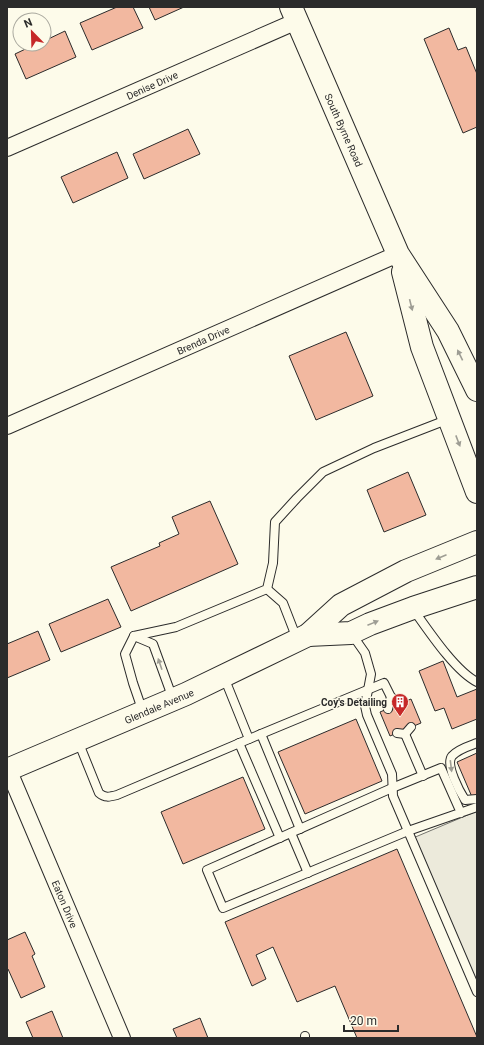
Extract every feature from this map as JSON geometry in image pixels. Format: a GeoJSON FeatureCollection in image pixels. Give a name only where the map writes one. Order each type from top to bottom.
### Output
{"type":"FeatureCollection","features":[{"type":"Feature","properties":{"kind":"main road","name":"South Byrne Road"},"geometry":{"type":"LineString","coordinates":[[294,14],[398,254],[422,347],[477,492]]}},
{"type":"Feature","properties":{"kind":"main road","name":"South Byrne Road"},"geometry":{"type":"LineString","coordinates":[[398,254],[448,331],[477,390]]}},
{"type":"Feature","properties":{"kind":"main road","name":"Glendale Avenue"},"geometry":{"type":"LineString","coordinates":[[7,770],[144,713],[223,677],[303,638],[341,605],[406,572],[477,542]]}},
{"type":"Feature","properties":{"kind":"main road","name":"Glendale Avenue"},"geometry":{"type":"LineString","coordinates":[[303,638],[351,633],[370,624],[413,608],[477,587]]}},
{"type":"Feature","properties":{"kind":"street","name":"Denise Drive"},"geometry":{"type":"LineString","coordinates":[[7,148],[294,14]]}},
{"type":"Feature","properties":{"kind":"street","name":"Brenda Drive"},"geometry":{"type":"LineString","coordinates":[[7,426],[398,254]]}},
{"type":"Feature","properties":{"kind":"street","name":"Eaton Drive"},"geometry":{"type":"LineString","coordinates":[[7,770],[122,1038]]}},
{"type":"Feature","properties":{"kind":"lane"},"geometry":{"type":"LineString","coordinates":[[267,589],[273,563],[275,522],[323,472],[374,448],[449,419]]}},
{"type":"Feature","properties":{"kind":"lane"},"geometry":{"type":"LineString","coordinates":[[134,636],[176,627],[267,589]]}},
{"type":"Feature","properties":{"kind":"lane"},"geometry":{"type":"LineString","coordinates":[[267,589],[283,604],[303,638]]}},
{"type":"Feature","properties":{"kind":"lane"},"geometry":{"type":"LineString","coordinates":[[413,608],[433,637],[467,677],[477,682]]}},
{"type":"Feature","properties":{"kind":"lane"},"geometry":{"type":"LineString","coordinates":[[351,633],[365,654],[372,674],[365,706],[367,715],[392,774],[392,788],[395,802],[463,963],[477,992]]}},
{"type":"Feature","properties":{"kind":"lane"},"geometry":{"type":"LineString","coordinates":[[134,636],[153,644],[173,700]]}},
{"type":"Feature","properties":{"kind":"lane"},"geometry":{"type":"LineString","coordinates":[[134,636],[125,654],[133,683],[144,713]]}},
{"type":"Feature","properties":{"kind":"lane"},"geometry":{"type":"LineString","coordinates":[[223,677],[249,739]]}},
{"type":"Feature","properties":{"kind":"lane"},"geometry":{"type":"LineString","coordinates":[[77,740],[99,793],[103,797],[109,797],[384,683],[391,697],[401,703]]}},
{"type":"Feature","properties":{"kind":"lane"},"geometry":{"type":"LineString","coordinates":[[388,709],[391,697]]}},
{"type":"Feature","properties":{"kind":"lane"},"geometry":{"type":"LineString","coordinates":[[397,733],[408,730],[423,776]]}},
{"type":"Feature","properties":{"kind":"lane"},"geometry":{"type":"LineString","coordinates":[[261,734],[300,829]]}},
{"type":"Feature","properties":{"kind":"lane"},"geometry":{"type":"LineString","coordinates":[[239,743],[280,838]]}},
{"type":"Feature","properties":{"kind":"lane"},"geometry":{"type":"LineString","coordinates":[[477,743],[458,751],[451,758],[450,765],[461,794],[465,800],[477,799]]}},
{"type":"Feature","properties":{"kind":"lane"},"geometry":{"type":"LineString","coordinates":[[461,813],[441,768],[392,788],[207,870],[223,908],[408,831],[461,813],[477,807]]}},
{"type":"Feature","properties":{"kind":"lane"},"geometry":{"type":"LineString","coordinates":[[291,833],[308,873]]}},
{"type":"Feature","properties":{"kind":"shaded area"},"geometry":{"type":"Polygon","coordinates":[[[477,811],[477,990],[413,838],[477,811]]]}},
{"type":"Feature","properties":{"kind":"building"},"geometry":{"type":"Polygon","coordinates":[[[117,7],[133,7],[143,28],[92,50],[80,23],[117,7]]]}},
{"type":"Feature","properties":{"kind":"building"},"geometry":{"type":"Polygon","coordinates":[[[149,7],[184,7],[155,20],[149,7]]]}},
{"type":"Feature","properties":{"kind":"building"},"geometry":{"type":"Polygon","coordinates":[[[449,28],[458,50],[466,47],[477,74],[477,127],[463,133],[424,39],[449,28]]]}},
{"type":"Feature","properties":{"kind":"building"},"geometry":{"type":"Polygon","coordinates":[[[65,31],[76,57],[26,79],[15,54],[19,52],[52,52],[52,37],[65,31]]]}},
{"type":"Feature","properties":{"kind":"building"},"geometry":{"type":"Polygon","coordinates":[[[188,129],[200,154],[144,179],[133,154],[188,129]]]}},
{"type":"Feature","properties":{"kind":"building"},"geometry":{"type":"Polygon","coordinates":[[[117,152],[128,178],[73,203],[61,177],[117,152]]]}},
{"type":"Feature","properties":{"kind":"building"},"geometry":{"type":"Polygon","coordinates":[[[346,332],[373,396],[316,420],[289,356],[346,332]]]}},
{"type":"Feature","properties":{"kind":"building"},"geometry":{"type":"Polygon","coordinates":[[[408,472],[426,515],[384,532],[367,490],[408,472]]]}},
{"type":"Feature","properties":{"kind":"building"},"geometry":{"type":"Polygon","coordinates":[[[210,501],[238,564],[131,611],[111,567],[160,546],[159,543],[179,534],[172,517],[210,501]]]}},
{"type":"Feature","properties":{"kind":"building"},"geometry":{"type":"Polygon","coordinates":[[[108,599],[121,627],[61,652],[49,624],[108,599]]]}},
{"type":"Feature","properties":{"kind":"building"},"geometry":{"type":"Polygon","coordinates":[[[38,631],[50,660],[7,678],[7,644],[38,631]]]}},
{"type":"Feature","properties":{"kind":"building"},"geometry":{"type":"Polygon","coordinates":[[[443,661],[457,697],[477,689],[477,719],[452,729],[444,708],[435,711],[419,671],[443,661]]]}},
{"type":"Feature","properties":{"kind":"building","name":"Coy's Detailing"},"geometry":{"type":"Polygon","coordinates":[[[411,699],[421,723],[390,736],[380,712],[411,699]]]}},
{"type":"Feature","properties":{"kind":"building"},"geometry":{"type":"Polygon","coordinates":[[[356,719],[382,781],[305,814],[278,752],[356,719]]]}},
{"type":"Feature","properties":{"kind":"building"},"geometry":{"type":"Polygon","coordinates":[[[477,753],[477,795],[472,797],[457,762],[477,753]]]}},
{"type":"Feature","properties":{"kind":"building"},"geometry":{"type":"Polygon","coordinates":[[[243,777],[265,829],[183,864],[161,812],[243,777]]]}},
{"type":"Feature","properties":{"kind":"building"},"geometry":{"type":"Polygon","coordinates":[[[397,849],[477,1038],[357,1038],[335,986],[297,1002],[273,947],[256,955],[266,979],[252,986],[225,922],[397,849]]]}},
{"type":"Feature","properties":{"kind":"building"},"geometry":{"type":"Polygon","coordinates":[[[25,932],[35,954],[32,956],[45,987],[21,998],[7,969],[7,940],[25,932]]]}},
{"type":"Feature","properties":{"kind":"building"},"geometry":{"type":"Polygon","coordinates":[[[52,1011],[63,1038],[33,1038],[26,1022],[52,1011]]]}},
{"type":"Feature","properties":{"kind":"building"},"geometry":{"type":"Polygon","coordinates":[[[200,1018],[208,1038],[177,1038],[173,1029],[200,1018]]]}},
{"type":"Feature","properties":{"kind":"place","name":"Coy's Detailing"},"geometry":{"type":"Point","coordinates":[400,717]}}]}
